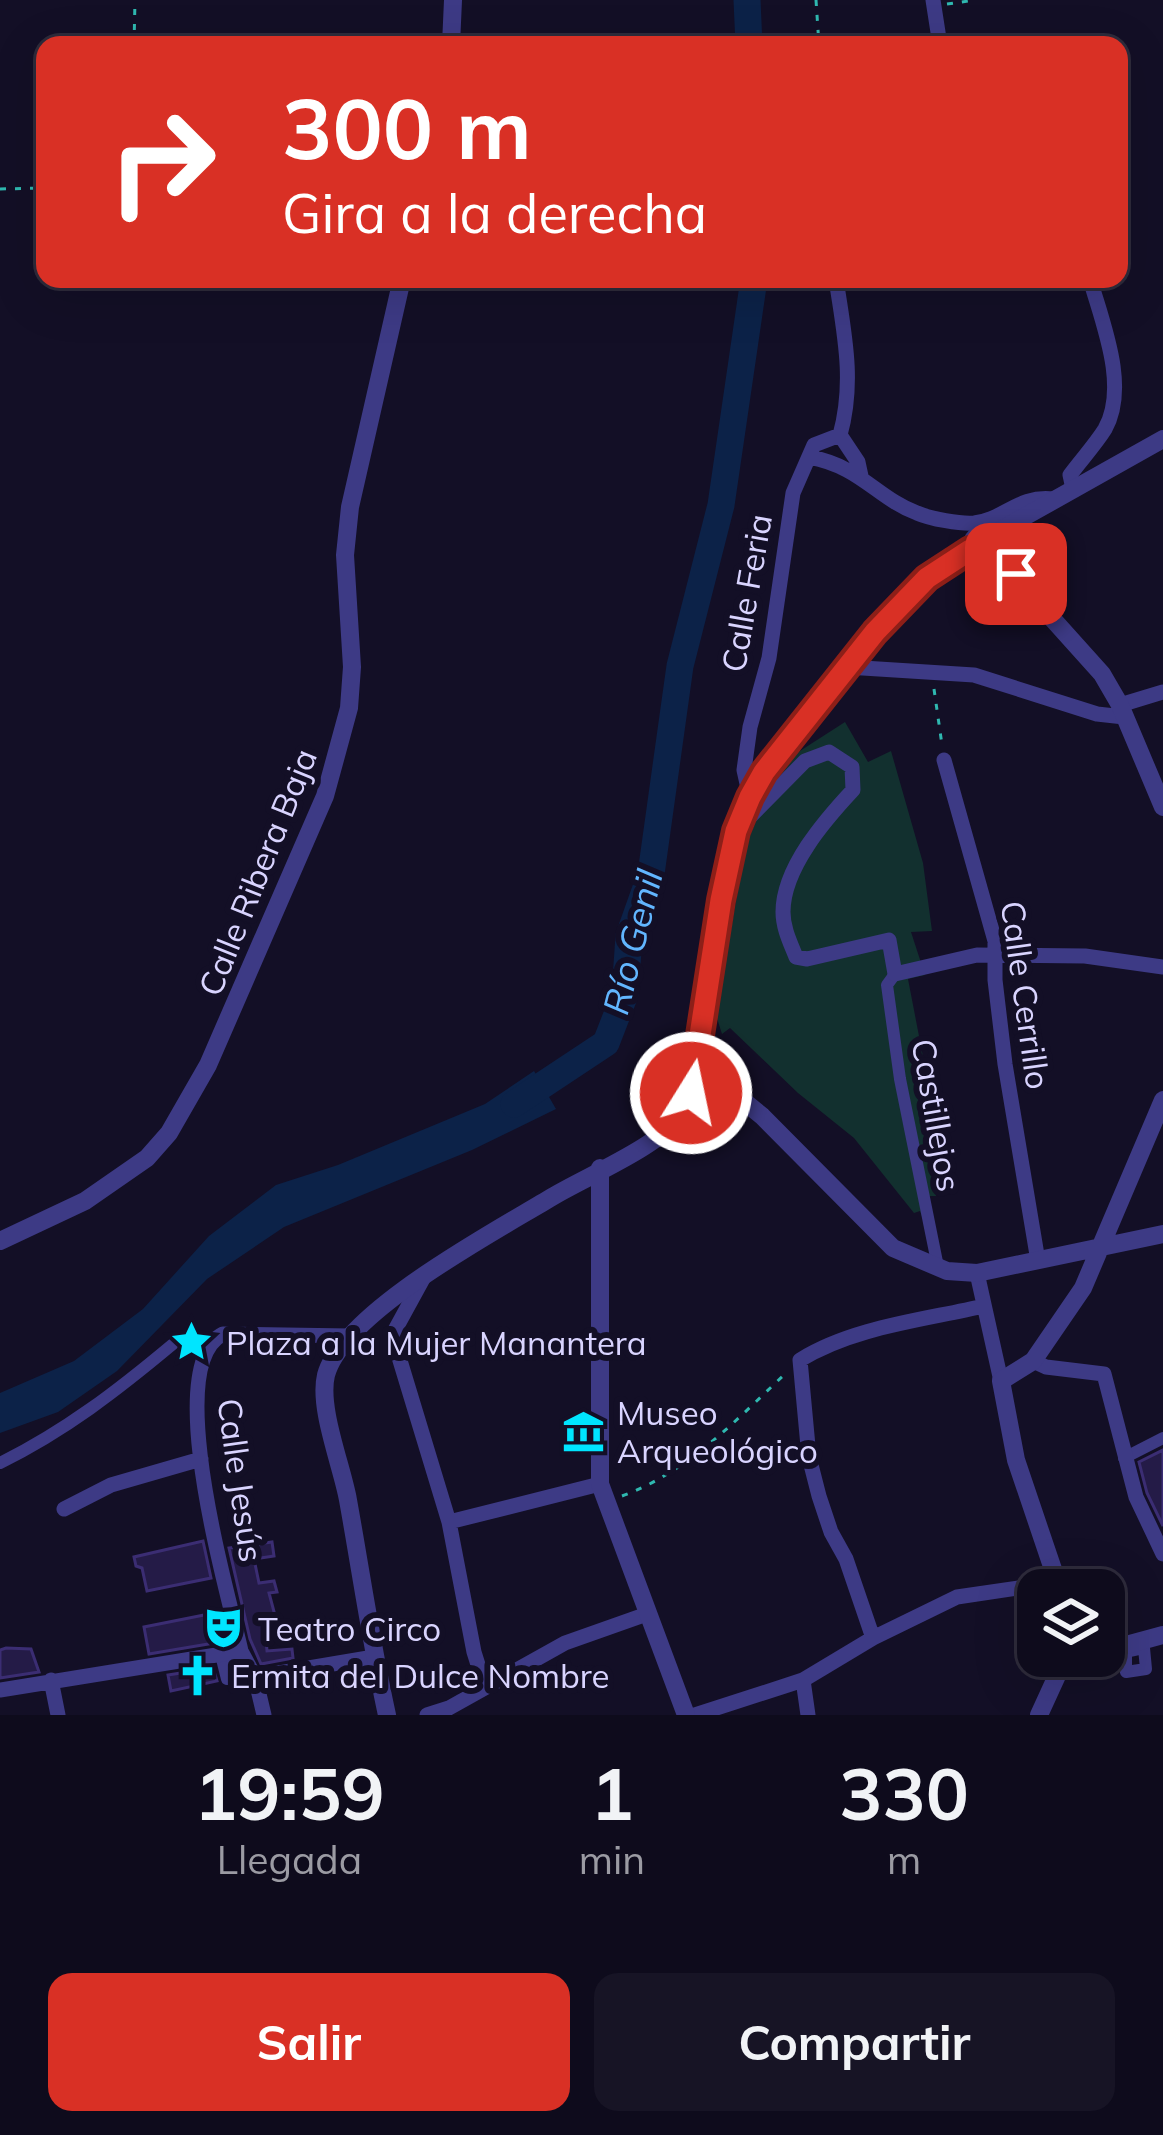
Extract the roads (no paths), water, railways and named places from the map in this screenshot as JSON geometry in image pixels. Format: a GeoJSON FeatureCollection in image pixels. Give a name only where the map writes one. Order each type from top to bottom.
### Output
{"type":"FeatureCollection","features":[{"type":"Feature","properties":{"kind":"street"},"geometry":{"type":"LineString","coordinates":[[451,36],[453,0]]}},
{"type":"Feature","properties":{"kind":"street"},"geometry":{"type":"LineString","coordinates":[[933,3],[938,36]]}},
{"type":"Feature","properties":{"kind":"street","name":"Calle Ribera Baja"},"geometry":{"type":"LineString","coordinates":[[0,1241],[86,1202],[147,1158],[169,1132],[208,1065],[325,796],[349,707],[352,667],[345,556],[350,507],[400,288]]}},
{"type":"Feature","properties":{"kind":"street"},"geometry":{"type":"LineString","coordinates":[[837,288],[850,365],[848,405],[839,435]]}},
{"type":"Feature","properties":{"kind":"street"},"geometry":{"type":"LineString","coordinates":[[1073,489],[1070,475],[1108,425],[1113,391],[1112,357],[1093,288]]}},
{"type":"Feature","properties":{"kind":"street"},"geometry":{"type":"LineString","coordinates":[[839,435],[814,445],[809,457],[831,461],[861,476],[917,513],[975,523],[1032,497],[1054,499]]}},
{"type":"Feature","properties":{"kind":"street"},"geometry":{"type":"LineString","coordinates":[[839,435],[858,461],[861,476]]}},
{"type":"Feature","properties":{"kind":"street"},"geometry":{"type":"LineString","coordinates":[[387,1715],[325,1398],[326,1375],[350,1336],[426,1274],[600,1168],[655,1140],[672,1125],[687,1105],[696,1074],[709,968],[736,831],[764,772],[910,592],[970,550],[979,534],[992,535],[1163,439]]}},
{"type":"Feature","properties":{"kind":"street","name":"Calle Feria"},"geometry":{"type":"LineString","coordinates":[[750,797],[744,770],[750,727],[769,658],[794,493],[809,457]]}},
{"type":"Feature","properties":{"kind":"street"},"geometry":{"type":"LineString","coordinates":[[992,535],[998,542],[997,556],[1102,674],[1163,807]]}},
{"type":"Feature","properties":{"kind":"street"},"geometry":{"type":"LineString","coordinates":[[970,550],[984,562],[997,556]]}},
{"type":"Feature","properties":{"kind":"street"},"geometry":{"type":"LineString","coordinates":[[847,667],[974,675],[1097,714],[1122,711],[1163,692]]}},
{"type":"Feature","properties":{"kind":"street"},"geometry":{"type":"LineString","coordinates":[[736,831],[805,761],[829,752],[852,767],[853,790],[830,816],[790,884],[783,908],[786,934],[796,957],[807,959],[889,940],[895,974],[976,955],[1085,956],[1163,967]]}},
{"type":"Feature","properties":{"kind":"street","name":"Calle Cerrillo"},"geometry":{"type":"LineString","coordinates":[[944,760],[995,941],[1005,1064],[1038,1261]]}},
{"type":"Feature","properties":{"kind":"street","name":"Castillejos"},"geometry":{"type":"LineString","coordinates":[[895,974],[887,985],[900,1079],[938,1267]]}},
{"type":"Feature","properties":{"kind":"street"},"geometry":{"type":"LineString","coordinates":[[696,1074],[719,1081],[762,1116],[893,1248],[938,1267],[977,1273],[1163,1234]]}},
{"type":"Feature","properties":{"kind":"street"},"geometry":{"type":"LineString","coordinates":[[1001,1381],[1034,1360],[1065,1320],[1102,1247],[1163,1100]]}},
{"type":"Feature","properties":{"kind":"street"},"geometry":{"type":"LineString","coordinates":[[600,1168],[602,1493],[686,1715],[803,1679],[957,1597],[1017,1591]]}},
{"type":"Feature","properties":{"kind":"street"},"geometry":{"type":"LineString","coordinates":[[977,1273],[1016,1460],[1053,1569]]}},
{"type":"Feature","properties":{"kind":"street"},"geometry":{"type":"LineString","coordinates":[[426,1274],[395,1330],[395,1345],[449,1522],[485,1687]]}},
{"type":"Feature","properties":{"kind":"street"},"geometry":{"type":"LineString","coordinates":[[873,1638],[819,1496],[809,1457],[800,1360],[842,1340],[984,1306]]}},
{"type":"Feature","properties":{"kind":"street","name":"Calle Jesús"},"geometry":{"type":"LineString","coordinates":[[264,1715],[255,1677],[242,1651],[201,1459],[196,1418],[201,1359],[211,1340],[224,1334],[350,1336]]}},
{"type":"Feature","properties":{"kind":"street"},"geometry":{"type":"LineString","coordinates":[[0,1463],[47,1440],[107,1400],[173,1343]]}},
{"type":"Feature","properties":{"kind":"street"},"geometry":{"type":"LineString","coordinates":[[1034,1360],[1046,1367],[1104,1374],[1136,1497],[1163,1554]]}},
{"type":"Feature","properties":{"kind":"street"},"geometry":{"type":"LineString","coordinates":[[1124,1458],[1163,1438]]}},
{"type":"Feature","properties":{"kind":"street"},"geometry":{"type":"LineString","coordinates":[[64,1509],[112,1485],[201,1459]]}},
{"type":"Feature","properties":{"kind":"street"},"geometry":{"type":"LineString","coordinates":[[449,1522],[602,1493]]}},
{"type":"Feature","properties":{"kind":"street"},"geometry":{"type":"LineString","coordinates":[[427,1715],[449,1708],[565,1643],[647,1614]]}},
{"type":"Feature","properties":{"kind":"street"},"geometry":{"type":"LineString","coordinates":[[1125,1646],[1163,1635]]}},
{"type":"Feature","properties":{"kind":"street"},"geometry":{"type":"LineString","coordinates":[[0,1690],[242,1651]]}},
{"type":"Feature","properties":{"kind":"street"},"geometry":{"type":"LineString","coordinates":[[255,1677],[374,1657]]}},
{"type":"Feature","properties":{"kind":"street"},"geometry":{"type":"LineString","coordinates":[[1039,1715],[1056,1677]]}},
{"type":"Feature","properties":{"kind":"street"},"geometry":{"type":"LineString","coordinates":[[803,1679],[808,1715]]}},
{"type":"Feature","properties":{"kind":"street"},"geometry":{"type":"LineString","coordinates":[[51,1681],[58,1715]]}},
{"type":"Feature","properties":{"kind":"water"},"geometry":{"type":"Polygon","coordinates":[[[534,1071],[556,1109],[472,1150],[284,1227],[207,1279],[117,1371],[58,1412],[0,1433],[0,1393],[74,1361],[143,1309],[209,1236],[276,1185],[338,1165],[485,1104],[534,1071]]]}},
{"type":"Feature","properties":{"kind":"waterway","name":"Río Genil"},"geometry":{"type":"LineString","coordinates":[[747,0],[749,36]]}},
{"type":"Feature","properties":{"kind":"waterway","name":"Río Genil"},"geometry":{"type":"LineString","coordinates":[[514,1104],[606,1043],[625,994],[629,936],[651,874],[680,666],[721,505],[753,288]]}},
{"type":"Feature","properties":{"kind":"place","name":"Plaza a la Mujer Manantera"},"geometry":{"type":"Point","coordinates":[192,1342]}},
{"type":"Feature","properties":{"kind":"place","name":"Museo Arqueológico"},"geometry":{"type":"Point","coordinates":[583,1431]}},
{"type":"Feature","properties":{"kind":"place","name":"Teatro Circo"},"geometry":{"type":"Point","coordinates":[224,1628]}},
{"type":"Feature","properties":{"kind":"place","name":"Ermita del Dulce Nombre"},"geometry":{"type":"Point","coordinates":[197,1675]}}]}
